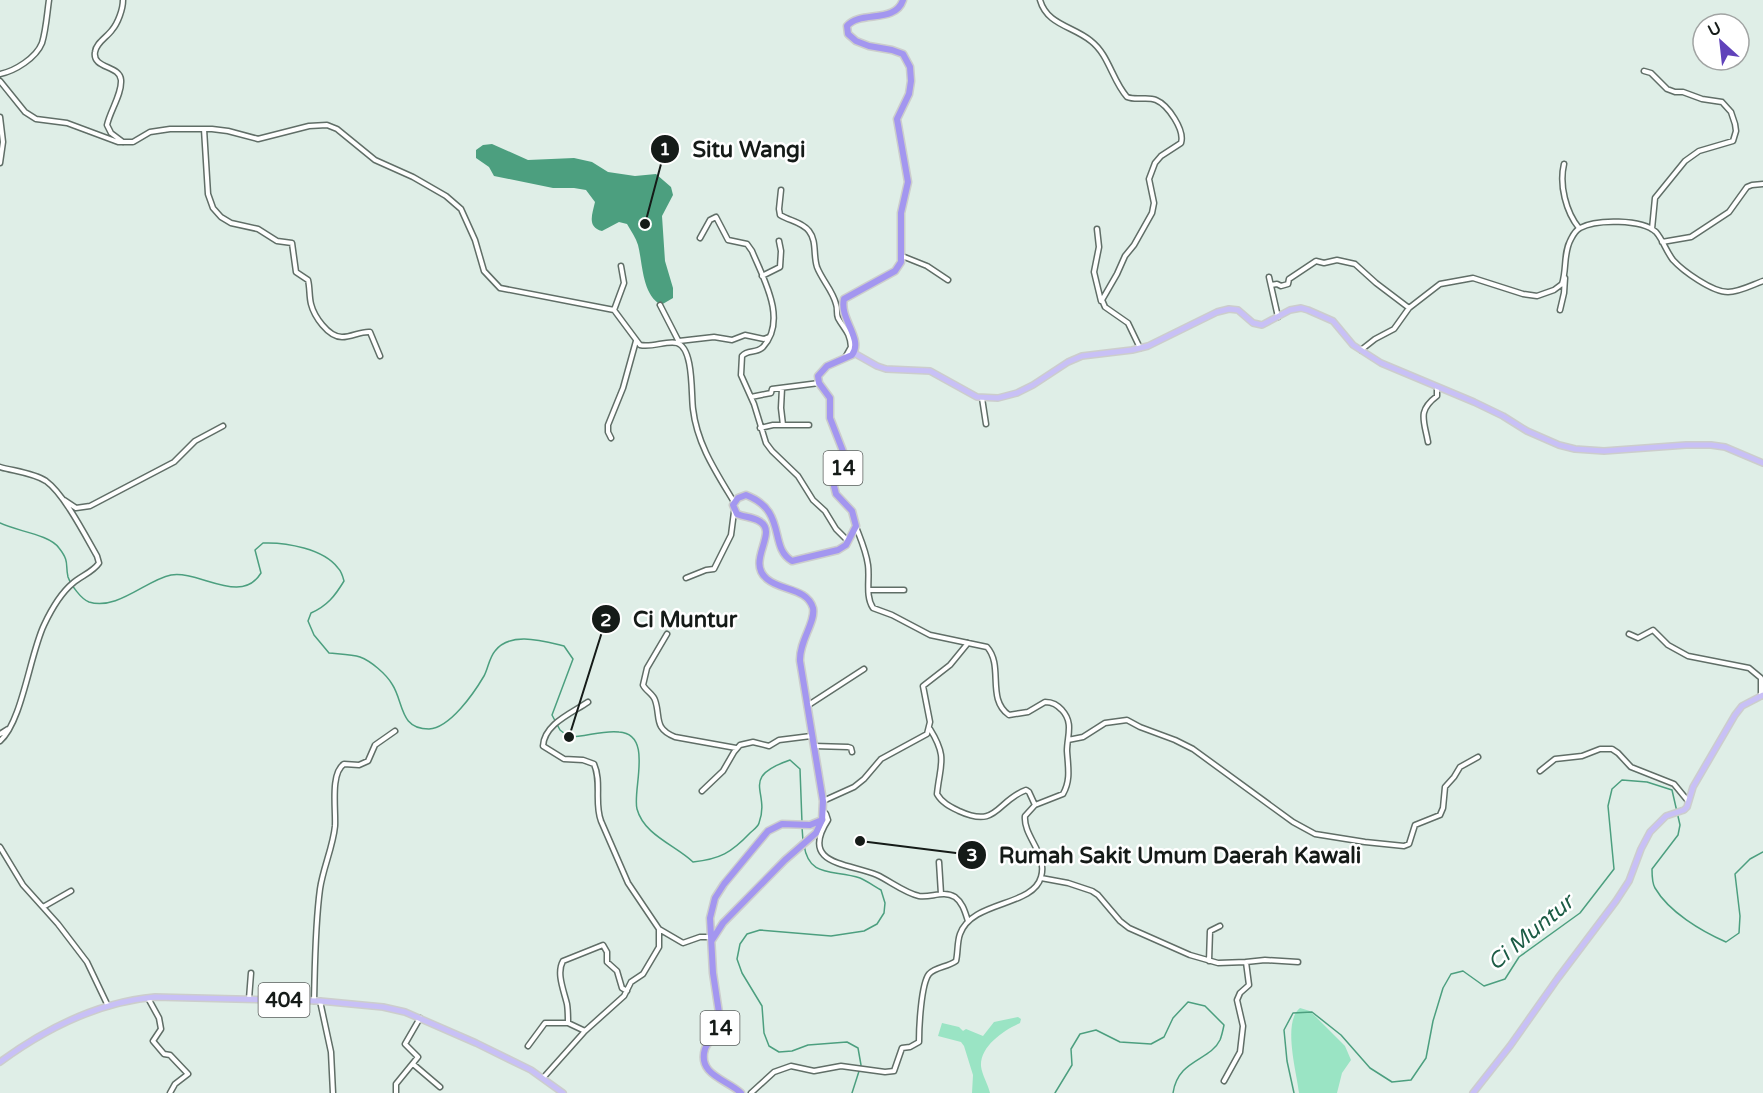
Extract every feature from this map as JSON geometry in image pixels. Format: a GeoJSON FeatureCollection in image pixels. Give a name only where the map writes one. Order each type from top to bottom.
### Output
{"type":"FeatureCollection","features":[{"type":"Feature","properties":{"kind":"highway"},"geometry":{"type":"LineString","coordinates":[[819,383],[818,376],[822,369],[854,353],[855,340],[843,313],[844,299],[895,271],[901,262],[901,213],[908,182],[897,125],[899,112],[911,87],[910,67],[907,58],[899,52],[855,41],[846,31],[852,21],[891,13],[901,6],[903,0]]}},
{"type":"Feature","properties":{"kind":"highway","name":"14"},"geometry":{"type":"LineString","coordinates":[[819,383],[830,398],[830,418],[846,459],[846,463],[834,482],[835,490],[839,499],[852,511],[856,526]]}},
{"type":"Feature","properties":{"kind":"highway"},"geometry":{"type":"LineString","coordinates":[[712,938],[723,922],[785,860],[812,838],[822,820],[823,812],[800,654],[803,640],[813,619],[812,606],[807,597],[775,585],[765,578],[759,564],[759,553],[767,536],[765,527],[759,520],[740,515],[734,510],[734,502],[746,495],[763,506],[774,520],[783,554],[792,561],[819,553],[833,552],[848,541],[856,526]]}},
{"type":"Feature","properties":{"kind":"highway","name":"14"},"geometry":{"type":"LineString","coordinates":[[741,1093],[734,1086],[712,1075],[704,1061],[706,1046],[721,1026],[714,983],[711,912],[715,898],[762,838],[773,829],[785,824],[806,826],[822,820]]}},
{"type":"Feature","properties":{"kind":"main road"},"geometry":{"type":"LineString","coordinates":[[854,353],[886,369],[930,371],[971,395],[998,398],[1034,386],[1068,362],[1082,356],[1148,346],[1224,309],[1238,310],[1259,325],[1266,324],[1296,309],[1308,310],[1333,321],[1348,340],[1381,363],[1503,416],[1546,440],[1575,449],[1604,451],[1712,445],[1725,447],[1763,463]]}},
{"type":"Feature","properties":{"kind":"main road"},"geometry":{"type":"LineString","coordinates":[[1473,1093],[1616,901],[1629,881],[1650,832],[1666,816],[1684,810],[1694,787],[1735,715],[1742,706],[1762,697]]}},
{"type":"Feature","properties":{"kind":"main road","name":"404"},"geometry":{"type":"LineString","coordinates":[[0,1062],[59,1025],[108,1006],[147,998],[317,1001],[383,1007],[405,1012],[476,1043],[543,1078],[562,1093]]}},
{"type":"Feature","properties":{"kind":"street"},"geometry":{"type":"LineString","coordinates":[[0,74],[14,70],[39,48],[49,0]]}},
{"type":"Feature","properties":{"kind":"street"},"geometry":{"type":"LineString","coordinates":[[123,0],[123,6],[114,28],[96,48],[95,55],[97,61],[120,76],[121,84],[107,125],[111,133],[124,143]]}},
{"type":"Feature","properties":{"kind":"street"},"geometry":{"type":"LineString","coordinates":[[1041,0],[1044,11],[1051,18],[1093,42],[1104,56],[1127,97],[1158,101],[1176,120],[1182,136],[1180,145],[1161,156],[1155,163],[1149,179],[1154,203],[1152,213],[1133,247],[1125,256],[1102,302]]}},
{"type":"Feature","properties":{"kind":"street"},"geometry":{"type":"LineString","coordinates":[[1644,71],[1651,73],[1667,88],[1676,92],[1722,102],[1731,112],[1736,131],[1733,141],[1700,151],[1685,161],[1655,198],[1652,229]]}},
{"type":"Feature","properties":{"kind":"street"},"geometry":{"type":"LineString","coordinates":[[0,81],[25,112],[36,119],[67,123],[124,143],[133,142],[154,131],[204,129],[228,131],[258,139],[315,125],[333,127],[375,160],[413,177],[446,196],[461,209],[475,240],[484,271],[500,288],[614,310],[636,341],[644,346],[680,344],[713,337],[732,340],[745,335],[764,339],[769,337]]}},
{"type":"Feature","properties":{"kind":"street"},"geometry":{"type":"LineString","coordinates":[[0,117],[3,142],[0,163]]}},
{"type":"Feature","properties":{"kind":"street"},"geometry":{"type":"LineString","coordinates":[[204,129],[208,194],[213,208],[231,223],[258,229],[272,239],[292,243],[296,272],[308,280],[312,308],[324,326],[337,337],[351,337],[366,331],[370,332],[380,356]]}},
{"type":"Feature","properties":{"kind":"street"},"geometry":{"type":"LineString","coordinates":[[1564,164],[1563,183],[1569,212],[1579,228]]}},
{"type":"Feature","properties":{"kind":"street"},"geometry":{"type":"LineString","coordinates":[[1662,242],[1695,235],[1730,212],[1747,187],[1763,184]]}},
{"type":"Feature","properties":{"kind":"street"},"geometry":{"type":"LineString","coordinates":[[781,190],[779,213],[782,217],[797,222],[809,231],[814,243],[818,270],[836,302],[837,316],[849,333],[852,347],[844,359]]}},
{"type":"Feature","properties":{"kind":"street"},"geometry":{"type":"LineString","coordinates":[[700,238],[712,218],[717,218],[728,240],[744,243],[750,247],[774,312],[769,337],[758,351],[747,352],[742,356],[741,375],[769,447],[798,476],[813,500],[848,541]]}},
{"type":"Feature","properties":{"kind":"street"},"geometry":{"type":"LineString","coordinates":[[1560,310],[1564,293],[1567,248],[1572,236],[1579,228],[1612,221],[1652,229],[1674,262],[1685,271],[1721,291],[1736,290],[1763,281]]}},
{"type":"Feature","properties":{"kind":"street"},"geometry":{"type":"LineString","coordinates":[[1097,229],[1099,247],[1094,272],[1102,302],[1109,311],[1128,323],[1140,348]]}},
{"type":"Feature","properties":{"kind":"street"},"geometry":{"type":"LineString","coordinates":[[762,276],[780,268],[779,241]]}},
{"type":"Feature","properties":{"kind":"street"},"geometry":{"type":"LineString","coordinates":[[902,256],[927,266],[948,280]]}},
{"type":"Feature","properties":{"kind":"street"},"geometry":{"type":"LineString","coordinates":[[1271,285],[1288,284],[1289,279],[1302,268],[1316,261],[1324,263],[1340,260],[1358,266],[1378,285],[1409,308]]}},
{"type":"Feature","properties":{"kind":"street"},"geometry":{"type":"LineString","coordinates":[[614,310],[624,283],[621,266]]}},
{"type":"Feature","properties":{"kind":"street"},"geometry":{"type":"LineString","coordinates":[[1361,350],[1394,329],[1409,308],[1433,288],[1455,280],[1473,278],[1523,294],[1537,296],[1559,287],[1565,275]]}},
{"type":"Feature","properties":{"kind":"street"},"geometry":{"type":"LineString","coordinates":[[1269,277],[1278,317]]}},
{"type":"Feature","properties":{"kind":"street"},"geometry":{"type":"LineString","coordinates":[[660,305],[691,366],[693,413],[700,442],[734,502]]}},
{"type":"Feature","properties":{"kind":"street"},"geometry":{"type":"LineString","coordinates":[[611,438],[608,425],[622,390],[636,341]]}},
{"type":"Feature","properties":{"kind":"street"},"geometry":{"type":"LineString","coordinates":[[751,397],[770,393],[772,389],[819,383]]}},
{"type":"Feature","properties":{"kind":"street"},"geometry":{"type":"LineString","coordinates":[[782,388],[783,425]]}},
{"type":"Feature","properties":{"kind":"street"},"geometry":{"type":"LineString","coordinates":[[1428,442],[1424,410],[1426,405],[1437,396],[1437,388]]}},
{"type":"Feature","properties":{"kind":"street"},"geometry":{"type":"LineString","coordinates":[[982,398],[986,424]]}},
{"type":"Feature","properties":{"kind":"street"},"geometry":{"type":"LineString","coordinates":[[760,428],[809,425]]}},
{"type":"Feature","properties":{"kind":"street"},"geometry":{"type":"LineString","coordinates":[[61,498],[76,508],[90,506],[174,462],[195,441],[223,426]]}},
{"type":"Feature","properties":{"kind":"street"},"geometry":{"type":"LineString","coordinates":[[0,467],[45,480],[61,498],[98,559],[98,566],[74,582],[51,610],[41,632],[18,708],[9,729],[0,741]]}},
{"type":"Feature","properties":{"kind":"street"},"geometry":{"type":"LineString","coordinates":[[686,578],[705,570],[714,569],[731,535],[734,510]]}},
{"type":"Feature","properties":{"kind":"street"},"geometry":{"type":"LineString","coordinates":[[751,1093],[771,1074],[788,1067],[798,1066],[814,1071],[838,1066],[894,1071],[903,1047],[910,1047],[919,1042],[921,1006],[928,976],[933,971],[956,961],[960,934],[969,921],[997,905],[1030,892],[1041,878],[1040,857],[1025,820],[1028,811],[1035,805],[1061,795],[1066,790],[1069,777],[1068,720],[1054,703],[1045,702],[1028,712],[1009,716],[1004,712],[997,696],[992,653],[984,645],[930,636],[892,615],[873,608],[869,603],[866,552],[856,526]]}},
{"type":"Feature","properties":{"kind":"street"},"geometry":{"type":"LineString","coordinates":[[869,590],[904,590]]}},
{"type":"Feature","properties":{"kind":"street"},"geometry":{"type":"LineString","coordinates":[[1629,634],[1638,638],[1653,630],[1668,645],[1688,656],[1749,668],[1761,678],[1762,697]]}},
{"type":"Feature","properties":{"kind":"street"},"geometry":{"type":"LineString","coordinates":[[667,634],[647,668],[643,685],[655,698],[659,723],[669,735],[736,748],[747,743],[770,746],[779,740],[811,736]]}},
{"type":"Feature","properties":{"kind":"street"},"geometry":{"type":"LineString","coordinates":[[968,643],[950,665],[923,686],[930,729],[940,752],[942,772],[937,794],[944,803],[971,816],[981,818],[990,815],[1027,790],[1035,805]]}},
{"type":"Feature","properties":{"kind":"street"},"geometry":{"type":"LineString","coordinates":[[806,706],[864,669]]}},
{"type":"Feature","properties":{"kind":"street"},"geometry":{"type":"LineString","coordinates":[[588,702],[552,726],[543,741],[545,748],[564,759],[587,761],[596,767],[600,817],[628,883],[659,929],[683,943],[700,937],[712,938]]}},
{"type":"Feature","properties":{"kind":"street"},"geometry":{"type":"LineString","coordinates":[[1068,740],[1083,737],[1105,723],[1129,720],[1140,727],[1193,749],[1293,822],[1315,834],[1404,846],[1409,844],[1415,825],[1440,815],[1445,787],[1460,767],[1478,757]]}},
{"type":"Feature","properties":{"kind":"street"},"geometry":{"type":"LineString","coordinates":[[0,734],[9,729]]}},
{"type":"Feature","properties":{"kind":"street"},"geometry":{"type":"LineString","coordinates":[[823,801],[854,787],[881,759],[923,738],[930,729]]}},
{"type":"Feature","properties":{"kind":"street"},"geometry":{"type":"LineString","coordinates":[[333,1093],[331,1052],[317,1001],[319,899],[335,826],[337,771],[344,764],[359,765],[368,761],[375,745],[395,731]]}},
{"type":"Feature","properties":{"kind":"street"},"geometry":{"type":"LineString","coordinates":[[813,747],[848,747],[852,752]]}},
{"type":"Feature","properties":{"kind":"street"},"geometry":{"type":"LineString","coordinates":[[702,791],[723,771],[736,748]]}},
{"type":"Feature","properties":{"kind":"street"},"geometry":{"type":"LineString","coordinates":[[1540,771],[1555,759],[1582,756],[1600,749],[1612,749],[1628,765],[1674,784],[1689,802]]}},
{"type":"Feature","properties":{"kind":"street"},"geometry":{"type":"LineString","coordinates":[[823,812],[828,820],[818,837],[818,842],[825,857],[829,860],[872,873],[916,895],[946,894],[957,899],[964,908],[969,921]]}},
{"type":"Feature","properties":{"kind":"street"},"geometry":{"type":"LineString","coordinates":[[0,847],[23,885],[87,962],[108,1006]]}},
{"type":"Feature","properties":{"kind":"street"},"geometry":{"type":"LineString","coordinates":[[939,862],[941,894]]}},
{"type":"Feature","properties":{"kind":"street"},"geometry":{"type":"LineString","coordinates":[[1041,878],[1068,883],[1092,891],[1120,921],[1136,932],[1209,961],[1298,962]]}},
{"type":"Feature","properties":{"kind":"street"},"geometry":{"type":"LineString","coordinates":[[43,908],[71,891]]}},
{"type":"Feature","properties":{"kind":"street"},"geometry":{"type":"LineString","coordinates":[[1209,961],[1210,931],[1220,926]]}},
{"type":"Feature","properties":{"kind":"street"},"geometry":{"type":"LineString","coordinates":[[543,1078],[585,1031],[624,996],[631,982],[643,973],[659,946],[659,929]]}},
{"type":"Feature","properties":{"kind":"street"},"geometry":{"type":"LineString","coordinates":[[568,1023],[560,964],[563,961],[603,945],[607,962],[616,970],[622,988],[627,991]]}},
{"type":"Feature","properties":{"kind":"street"},"geometry":{"type":"LineString","coordinates":[[1224,1081],[1242,1048],[1243,1024],[1238,1000],[1240,993],[1249,985],[1246,962]]}},
{"type":"Feature","properties":{"kind":"street"},"geometry":{"type":"LineString","coordinates":[[249,999],[252,973]]}},
{"type":"Feature","properties":{"kind":"street"},"geometry":{"type":"LineString","coordinates":[[147,998],[159,1018],[161,1029],[153,1041],[165,1055],[170,1055],[188,1074],[175,1084],[170,1093]]}},
{"type":"Feature","properties":{"kind":"street"},"geometry":{"type":"LineString","coordinates":[[396,1093],[396,1084],[418,1056],[405,1044],[420,1018]]}},
{"type":"Feature","properties":{"kind":"street"},"geometry":{"type":"LineString","coordinates":[[528,1046],[544,1023],[568,1023],[585,1031]]}},
{"type":"Feature","properties":{"kind":"street"},"geometry":{"type":"LineString","coordinates":[[413,1064],[440,1088]]}},
{"type":"Feature","properties":{"kind":"street"},"geometry":{"type":"LineString","coordinates":[[728,1093],[734,1086]]}},
{"type":"Feature","properties":{"kind":"shaded area"},"geometry":{"type":"Polygon","coordinates":[[[492,144],[528,160],[574,158],[592,162],[608,172],[635,176],[656,174],[671,187],[673,195],[662,216],[665,261],[673,288],[673,298],[661,305],[650,294],[644,278],[638,245],[627,224],[619,222],[602,231],[594,227],[592,220],[595,202],[586,190],[553,188],[494,176],[489,167],[476,158],[476,150],[483,145],[492,144]]]}},
{"type":"Feature","properties":{"kind":"shaded area"},"geometry":{"type":"Polygon","coordinates":[[[1300,1008],[1310,1011],[1345,1046],[1351,1060],[1342,1073],[1337,1093],[1299,1093],[1291,1036],[1292,1024],[1300,1008]]]}},
{"type":"Feature","properties":{"kind":"shaded area"},"geometry":{"type":"Polygon","coordinates":[[[1018,1017],[1021,1019],[1020,1023],[994,1040],[984,1052],[981,1066],[990,1093],[972,1093],[973,1075],[964,1046],[961,1042],[938,1036],[942,1023],[983,1036],[994,1022],[1018,1017]]]}},
{"type":"Feature","properties":{"kind":"waterway","name":"Ci Muntur"},"geometry":{"type":"LineString","coordinates":[[0,523],[54,543],[65,557],[71,584],[86,600],[100,604],[121,599],[171,575],[194,577],[231,587],[242,587],[253,582],[261,573],[255,550],[263,543],[293,545],[314,551],[332,561],[344,581],[330,600],[311,613],[308,621],[314,635],[329,653],[360,657],[382,672],[396,691],[407,720],[419,728],[437,727],[445,723],[461,708],[484,676],[493,654],[501,645],[509,641],[527,639],[564,646],[573,659],[552,715],[560,730],[569,737],[606,732],[630,735],[636,742],[639,752],[637,809],[646,826],[661,839],[693,862],[718,857],[731,850],[757,827],[762,812],[761,779],[774,767],[790,760],[800,769],[802,823]]}},
{"type":"Feature","properties":{"kind":"waterway","name":"Ci Muntur"},"geometry":{"type":"LineString","coordinates":[[1294,1093],[1287,1061],[1284,1030],[1293,1013],[1312,1012],[1341,1035],[1370,1068],[1392,1082],[1411,1080],[1426,1058],[1433,1021],[1443,988],[1451,974],[1463,971],[1484,986],[1505,979],[1519,957],[1580,913],[1614,869],[1608,806],[1612,789],[1622,780],[1647,782],[1672,790],[1680,825],[1678,835],[1652,869],[1653,884],[1661,897],[1677,913],[1716,938],[1726,942],[1739,933],[1740,916],[1735,874],[1750,859],[1763,852]]}},
{"type":"Feature","properties":{"kind":"waterway","name":"Ci Muntur"},"geometry":{"type":"LineString","coordinates":[[802,827],[803,841]]}},
{"type":"Feature","properties":{"kind":"waterway","name":"Ci Muntur"},"geometry":{"type":"LineString","coordinates":[[804,845],[807,856],[817,868],[860,878],[881,890],[885,903],[884,913],[877,924],[864,931],[831,936],[760,930],[747,934],[740,944],[737,959],[742,973],[762,1006],[764,1033],[769,1046],[779,1052],[792,1051],[808,1045],[847,1042],[858,1048],[861,1065],[852,1093]]}},
{"type":"Feature","properties":{"kind":"waterway","name":"Ci Muntur"},"geometry":{"type":"LineString","coordinates":[[1055,1093],[1072,1065],[1071,1049],[1080,1034],[1096,1030],[1120,1042],[1151,1044],[1164,1037],[1173,1018],[1188,1002],[1205,1006],[1224,1025],[1221,1038],[1215,1047],[1181,1073],[1173,1093]]}},
{"type":"Feature","properties":{"kind":"place","name":"Situ Wangi"},"geometry":{"type":"Point","coordinates":[645,224]}},
{"type":"Feature","properties":{"kind":"place","name":"Ci Muntur"},"geometry":{"type":"Point","coordinates":[569,737]}},
{"type":"Feature","properties":{"kind":"place","name":"Rumah Sakit Umum Daerah Kawali"},"geometry":{"type":"Point","coordinates":[860,841]}}]}
